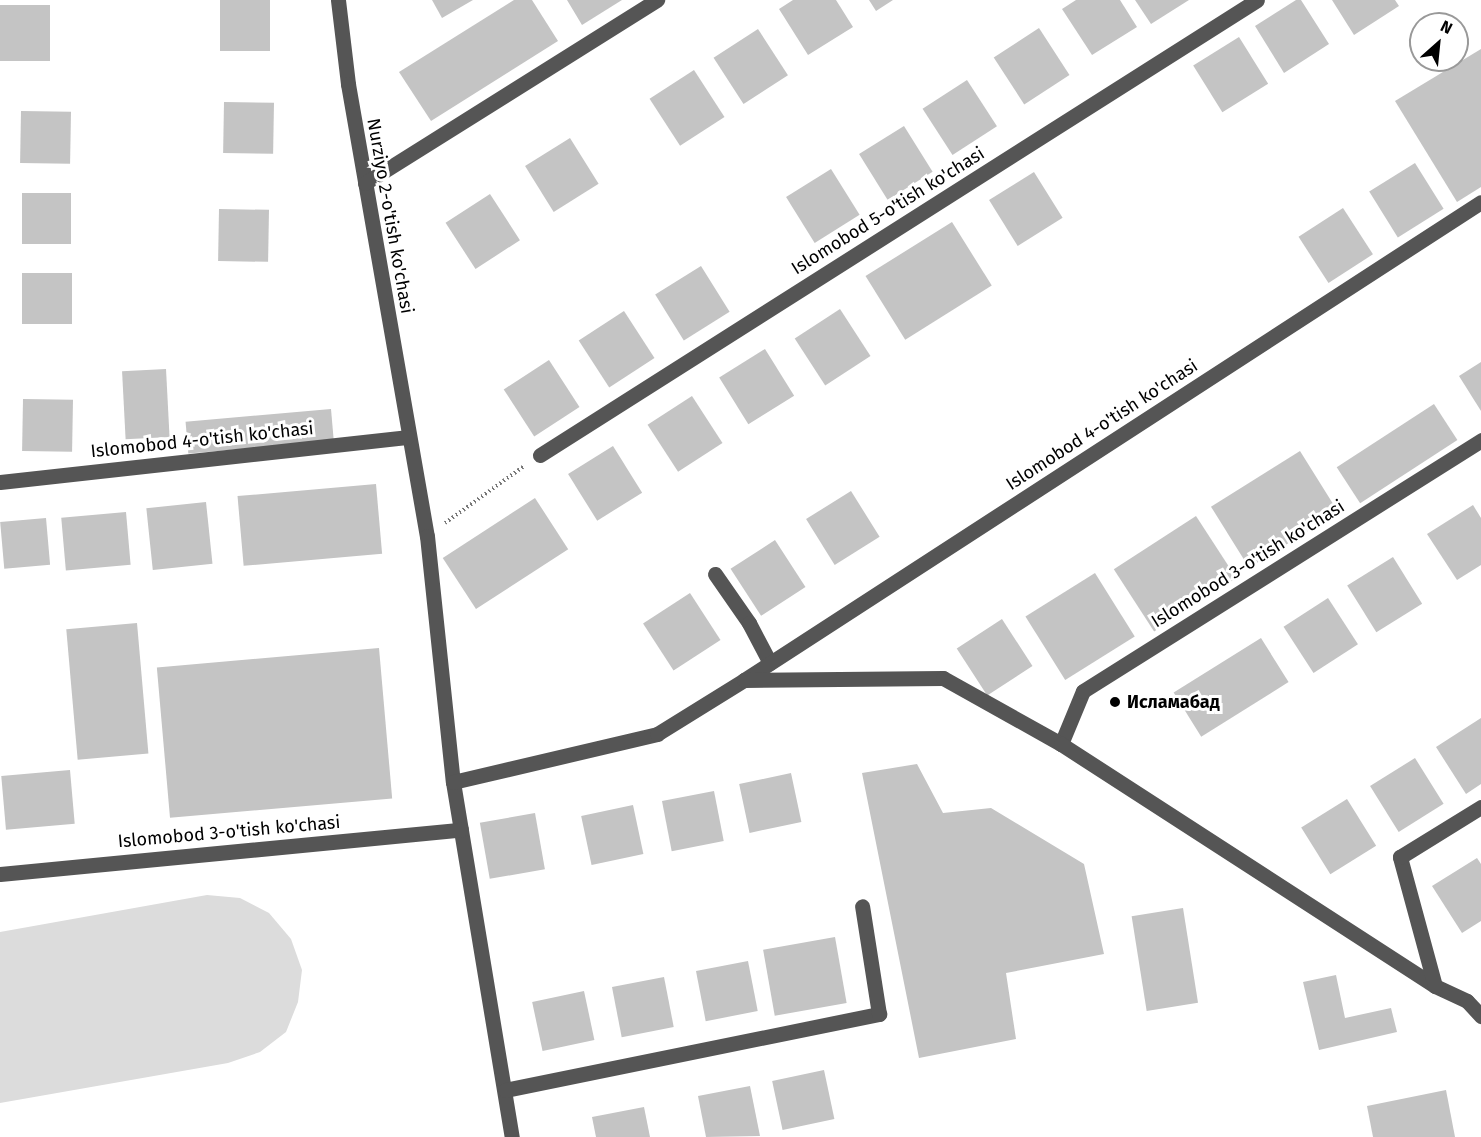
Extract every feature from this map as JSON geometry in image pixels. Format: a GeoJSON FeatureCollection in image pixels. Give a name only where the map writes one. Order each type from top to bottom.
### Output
{"type":"FeatureCollection","features":[{"type":"Feature","properties":{"kind":"street","name":"Nurziyo 2-o'tish ko'chasi"},"geometry":{"type":"LineString","coordinates":[[338,0],[364,183],[407,437],[427,536],[453,782],[512,1137]]}},
{"type":"Feature","properties":{"kind":"street"},"geometry":{"type":"LineString","coordinates":[[364,183],[657,0]]}},
{"type":"Feature","properties":{"kind":"street","name":"Islomobod 5-o'tish ko'chasi"},"geometry":{"type":"LineString","coordinates":[[540,455],[1257,0]]}},
{"type":"Feature","properties":{"kind":"street","name":"Islomobod 4-o'tish ko'chasi"},"geometry":{"type":"LineString","coordinates":[[453,782],[657,734],[744,680],[1481,202]]}},
{"type":"Feature","properties":{"kind":"street","name":"Islomobod 4-o'tish ko'chasi"},"geometry":{"type":"LineString","coordinates":[[0,482],[407,437]]}},
{"type":"Feature","properties":{"kind":"street","name":"Islomobod 3-o'tish ko'chasi"},"geometry":{"type":"LineString","coordinates":[[1061,744],[1083,691],[1481,440]]}},
{"type":"Feature","properties":{"kind":"street"},"geometry":{"type":"LineString","coordinates":[[715,574],[749,623],[770,663]]}},
{"type":"Feature","properties":{"kind":"street"},"geometry":{"type":"LineString","coordinates":[[744,680],[943,678],[1061,744],[1435,986],[1467,1001],[1481,1016]]}},
{"type":"Feature","properties":{"kind":"street"},"geometry":{"type":"LineString","coordinates":[[1435,986],[1400,857],[1481,807]]}},
{"type":"Feature","properties":{"kind":"street","name":"Islomobod 3-o'tish ko'chasi"},"geometry":{"type":"LineString","coordinates":[[0,874],[461,830]]}},
{"type":"Feature","properties":{"kind":"street"},"geometry":{"type":"LineString","coordinates":[[505,1090],[879,1014],[862,906]]}},
{"type":"Feature","properties":{"kind":"path"},"geometry":{"type":"LineString","coordinates":[[427,536],[540,455]]}},
{"type":"Feature","properties":{"kind":"shaded area"},"geometry":{"type":"Polygon","coordinates":[[[207,895],[240,898],[269,913],[291,939],[302,970],[298,1002],[286,1032],[260,1052],[228,1063],[0,1103],[0,932],[207,895]]]}},
{"type":"Feature","properties":{"kind":"building"},"geometry":{"type":"Polygon","coordinates":[[[220,0],[270,0],[270,51],[220,51],[220,0]]]}},
{"type":"Feature","properties":{"kind":"building"},"geometry":{"type":"Polygon","coordinates":[[[432,0],[473,0],[442,18],[432,0]]]}},
{"type":"Feature","properties":{"kind":"building"},"geometry":{"type":"Polygon","coordinates":[[[514,0],[532,0],[558,41],[431,121],[399,72],[514,0]]]}},
{"type":"Feature","properties":{"kind":"building"},"geometry":{"type":"Polygon","coordinates":[[[567,0],[622,0],[582,25],[567,0]]]}},
{"type":"Feature","properties":{"kind":"building"},"geometry":{"type":"Polygon","coordinates":[[[793,0],[836,0],[853,27],[808,55],[779,9],[793,0]]]}},
{"type":"Feature","properties":{"kind":"building"},"geometry":{"type":"Polygon","coordinates":[[[869,0],[893,0],[876,11],[869,0]]]}},
{"type":"Feature","properties":{"kind":"building"},"geometry":{"type":"Polygon","coordinates":[[[1076,0],[1120,0],[1137,27],[1092,55],[1062,9],[1076,0]]]}},
{"type":"Feature","properties":{"kind":"building"},"geometry":{"type":"Polygon","coordinates":[[[1135,0],[1189,0],[1151,24],[1135,0]]]}},
{"type":"Feature","properties":{"kind":"building"},"geometry":{"type":"Polygon","coordinates":[[[1296,0],[1301,0],[1329,44],[1284,73],[1255,26],[1296,0]]]}},
{"type":"Feature","properties":{"kind":"building"},"geometry":{"type":"Polygon","coordinates":[[[1332,0],[1395,0],[1399,6],[1354,35],[1332,0]]]}},
{"type":"Feature","properties":{"kind":"building"},"geometry":{"type":"Polygon","coordinates":[[[0,5],[50,5],[50,61],[0,61],[0,5]]]}},
{"type":"Feature","properties":{"kind":"building"},"geometry":{"type":"Polygon","coordinates":[[[1039,28],[1069,75],[1024,104],[994,57],[1039,28]]]}},
{"type":"Feature","properties":{"kind":"building"},"geometry":{"type":"Polygon","coordinates":[[[758,29],[788,75],[744,104],[714,58],[758,29]]]}},
{"type":"Feature","properties":{"kind":"building"},"geometry":{"type":"Polygon","coordinates":[[[1239,37],[1268,84],[1222,112],[1193,66],[1239,37]]]}},
{"type":"Feature","properties":{"kind":"building"},"geometry":{"type":"Polygon","coordinates":[[[1481,49],[1481,187],[1457,202],[1395,101],[1443,72],[1469,72],[1469,56],[1481,49]]]}},
{"type":"Feature","properties":{"kind":"building"},"geometry":{"type":"Polygon","coordinates":[[[694,70],[724,117],[680,146],[650,99],[694,70]]]}},
{"type":"Feature","properties":{"kind":"building"},"geometry":{"type":"Polygon","coordinates":[[[967,80],[997,126],[953,155],[923,109],[967,80]]]}},
{"type":"Feature","properties":{"kind":"building"},"geometry":{"type":"Polygon","coordinates":[[[224,102],[274,103],[273,154],[223,153],[224,102]]]}},
{"type":"Feature","properties":{"kind":"building"},"geometry":{"type":"Polygon","coordinates":[[[21,111],[71,112],[70,164],[20,163],[21,111]]]}},
{"type":"Feature","properties":{"kind":"building"},"geometry":{"type":"Polygon","coordinates":[[[904,126],[933,172],[888,200],[859,154],[904,126]]]}},
{"type":"Feature","properties":{"kind":"building"},"geometry":{"type":"Polygon","coordinates":[[[570,138],[599,184],[554,212],[525,166],[570,138]]]}},
{"type":"Feature","properties":{"kind":"building"},"geometry":{"type":"Polygon","coordinates":[[[1415,163],[1444,209],[1398,237],[1369,192],[1415,163]]]}},
{"type":"Feature","properties":{"kind":"building"},"geometry":{"type":"Polygon","coordinates":[[[831,169],[860,215],[815,243],[786,197],[831,169]]]}},
{"type":"Feature","properties":{"kind":"building"},"geometry":{"type":"Polygon","coordinates":[[[1034,172],[1063,218],[1018,246],[989,200],[1034,172]]]}},
{"type":"Feature","properties":{"kind":"building"},"geometry":{"type":"Polygon","coordinates":[[[22,193],[71,193],[71,244],[22,244],[22,193]]]}},
{"type":"Feature","properties":{"kind":"building"},"geometry":{"type":"Polygon","coordinates":[[[490,194],[520,240],[476,269],[446,223],[490,194]]]}},
{"type":"Feature","properties":{"kind":"building"},"geometry":{"type":"Polygon","coordinates":[[[1343,208],[1373,254],[1329,283],[1299,237],[1343,208]]]}},
{"type":"Feature","properties":{"kind":"building"},"geometry":{"type":"Polygon","coordinates":[[[219,209],[269,210],[268,262],[218,261],[219,209]]]}},
{"type":"Feature","properties":{"kind":"building"},"geometry":{"type":"Polygon","coordinates":[[[952,222],[992,286],[905,340],[865,276],[952,222]]]}},
{"type":"Feature","properties":{"kind":"building"},"geometry":{"type":"Polygon","coordinates":[[[701,266],[730,312],[684,340],[655,295],[701,266]]]}},
{"type":"Feature","properties":{"kind":"building"},"geometry":{"type":"Polygon","coordinates":[[[22,273],[72,273],[72,324],[22,324],[22,273]]]}},
{"type":"Feature","properties":{"kind":"building"},"geometry":{"type":"Polygon","coordinates":[[[840,309],[870,356],[825,385],[795,338],[840,309]]]}},
{"type":"Feature","properties":{"kind":"building"},"geometry":{"type":"Polygon","coordinates":[[[624,311],[654,358],[609,387],[579,340],[624,311]]]}},
{"type":"Feature","properties":{"kind":"building"},"geometry":{"type":"Polygon","coordinates":[[[765,349],[794,396],[748,424],[719,378],[765,349]]]}},
{"type":"Feature","properties":{"kind":"building"},"geometry":{"type":"Polygon","coordinates":[[[549,360],[579,407],[534,436],[504,389],[549,360]]]}},
{"type":"Feature","properties":{"kind":"building"},"geometry":{"type":"Polygon","coordinates":[[[1481,362],[1481,411],[1459,376],[1481,362]]]}},
{"type":"Feature","properties":{"kind":"building"},"geometry":{"type":"Polygon","coordinates":[[[166,369],[170,437],[126,439],[122,371],[166,369]]]}},
{"type":"Feature","properties":{"kind":"building"},"geometry":{"type":"Polygon","coordinates":[[[692,396],[722,443],[678,472],[648,425],[692,396]]]}},
{"type":"Feature","properties":{"kind":"building"},"geometry":{"type":"Polygon","coordinates":[[[23,399],[73,400],[72,452],[22,451],[23,399]]]}},
{"type":"Feature","properties":{"kind":"building"},"geometry":{"type":"Polygon","coordinates":[[[1434,404],[1457,440],[1360,503],[1337,467],[1434,404]]]}},
{"type":"Feature","properties":{"kind":"building"},"geometry":{"type":"Polygon","coordinates":[[[331,409],[334,441],[188,454],[186,422],[331,409]]]}},
{"type":"Feature","properties":{"kind":"building"},"geometry":{"type":"Polygon","coordinates":[[[613,446],[642,493],[597,521],[568,474],[613,446]]]}},
{"type":"Feature","properties":{"kind":"building"},"geometry":{"type":"Polygon","coordinates":[[[1300,451],[1338,512],[1249,568],[1211,507],[1300,451]]]}},
{"type":"Feature","properties":{"kind":"building"},"geometry":{"type":"Polygon","coordinates":[[[376,484],[382,554],[244,566],[238,496],[376,484]]]}},
{"type":"Feature","properties":{"kind":"building"},"geometry":{"type":"Polygon","coordinates":[[[851,491],[880,537],[835,565],[806,519],[851,491]]]}},
{"type":"Feature","properties":{"kind":"building"},"geometry":{"type":"Polygon","coordinates":[[[535,498],[568,549],[476,609],[443,558],[535,498]]]}},
{"type":"Feature","properties":{"kind":"building"},"geometry":{"type":"Polygon","coordinates":[[[206,502],[212,564],[153,570],[146,508],[206,502]]]}},
{"type":"Feature","properties":{"kind":"building"},"geometry":{"type":"Polygon","coordinates":[[[1473,505],[1481,518],[1481,565],[1457,580],[1427,534],[1473,505]]]}},
{"type":"Feature","properties":{"kind":"building"},"geometry":{"type":"Polygon","coordinates":[[[126,512],[131,565],[66,570],[61,518],[126,512]]]}},
{"type":"Feature","properties":{"kind":"building"},"geometry":{"type":"Polygon","coordinates":[[[1196,516],[1236,578],[1154,631],[1114,569],[1196,516]]]}},
{"type":"Feature","properties":{"kind":"building"},"geometry":{"type":"Polygon","coordinates":[[[46,518],[50,565],[4,569],[0,522],[46,518]]]}},
{"type":"Feature","properties":{"kind":"building"},"geometry":{"type":"Polygon","coordinates":[[[775,540],[805,587],[761,616],[731,569],[775,540]]]}},
{"type":"Feature","properties":{"kind":"building"},"geometry":{"type":"Polygon","coordinates":[[[1393,557],[1422,604],[1376,632],[1347,586],[1393,557]]]}},
{"type":"Feature","properties":{"kind":"building"},"geometry":{"type":"Polygon","coordinates":[[[1095,573],[1135,637],[1065,680],[1025,616],[1095,573]]]}},
{"type":"Feature","properties":{"kind":"building"},"geometry":{"type":"Polygon","coordinates":[[[690,593],[720,640],[674,670],[643,623],[690,593]]]}},
{"type":"Feature","properties":{"kind":"building"},"geometry":{"type":"Polygon","coordinates":[[[1328,598],[1358,644],[1314,673],[1284,627],[1328,598]]]}},
{"type":"Feature","properties":{"kind":"building"},"geometry":{"type":"Polygon","coordinates":[[[1002,619],[1032,666],[987,695],[957,648],[1002,619]]]}},
{"type":"Feature","properties":{"kind":"building"},"geometry":{"type":"Polygon","coordinates":[[[137,623],[148,754],[78,760],[66,629],[137,623]]]}},
{"type":"Feature","properties":{"kind":"building"},"geometry":{"type":"Polygon","coordinates":[[[1261,638],[1289,682],[1201,737],[1174,693],[1261,638]]]}},
{"type":"Feature","properties":{"kind":"building"},"geometry":{"type":"Polygon","coordinates":[[[379,648],[392,798],[170,818],[157,667],[379,648]]]}},
{"type":"Feature","properties":{"kind":"building"},"geometry":{"type":"Polygon","coordinates":[[[1481,718],[1481,784],[1466,794],[1436,747],[1481,718]]]}},
{"type":"Feature","properties":{"kind":"building"},"geometry":{"type":"Polygon","coordinates":[[[1415,758],[1444,804],[1399,832],[1370,786],[1415,758]]]}},
{"type":"Feature","properties":{"kind":"building"},"geometry":{"type":"Polygon","coordinates":[[[917,764],[943,813],[991,808],[1084,864],[1104,954],[1006,973],[1016,1039],[919,1058],[862,773],[917,764]]]}},
{"type":"Feature","properties":{"kind":"building"},"geometry":{"type":"Polygon","coordinates":[[[70,770],[75,824],[6,830],[1,776],[70,770]]]}},
{"type":"Feature","properties":{"kind":"building"},"geometry":{"type":"Polygon","coordinates":[[[791,773],[801,822],[750,833],[739,784],[791,773]]]}},
{"type":"Feature","properties":{"kind":"building"},"geometry":{"type":"Polygon","coordinates":[[[714,791],[724,841],[672,851],[662,801],[714,791]]]}},
{"type":"Feature","properties":{"kind":"building"},"geometry":{"type":"Polygon","coordinates":[[[1347,799],[1376,846],[1330,874],[1301,828],[1347,799]]]}},
{"type":"Feature","properties":{"kind":"building"},"geometry":{"type":"Polygon","coordinates":[[[633,805],[643,854],[592,865],[581,816],[633,805]]]}},
{"type":"Feature","properties":{"kind":"building"},"geometry":{"type":"Polygon","coordinates":[[[535,813],[545,869],[490,879],[480,823],[535,813]]]}},
{"type":"Feature","properties":{"kind":"building"},"geometry":{"type":"Polygon","coordinates":[[[1477,858],[1481,864],[1481,921],[1462,933],[1432,886],[1477,858]]]}},
{"type":"Feature","properties":{"kind":"building"},"geometry":{"type":"Polygon","coordinates":[[[1183,908],[1198,1003],[1147,1011],[1132,916],[1183,908]]]}},
{"type":"Feature","properties":{"kind":"building"},"geometry":{"type":"Polygon","coordinates":[[[835,937],[847,1003],[775,1016],[763,950],[835,937]]]}},
{"type":"Feature","properties":{"kind":"building"},"geometry":{"type":"Polygon","coordinates":[[[748,961],[758,1011],[706,1021],[696,971],[748,961]]]}},
{"type":"Feature","properties":{"kind":"building"},"geometry":{"type":"Polygon","coordinates":[[[1336,975],[1345,1018],[1391,1008],[1397,1032],[1319,1050],[1303,982],[1336,975]]]}},
{"type":"Feature","properties":{"kind":"building"},"geometry":{"type":"Polygon","coordinates":[[[664,977],[674,1027],[622,1037],[612,987],[664,977]]]}},
{"type":"Feature","properties":{"kind":"building"},"geometry":{"type":"Polygon","coordinates":[[[584,991],[594,1040],[543,1051],[532,1002],[584,991]]]}},
{"type":"Feature","properties":{"kind":"building"},"geometry":{"type":"Polygon","coordinates":[[[824,1070],[834,1119],[783,1130],[772,1081],[824,1070]]]}},
{"type":"Feature","properties":{"kind":"building"},"geometry":{"type":"Polygon","coordinates":[[[750,1086],[760,1136],[706,1137],[698,1096],[750,1086]]]}},
{"type":"Feature","properties":{"kind":"building"},"geometry":{"type":"Polygon","coordinates":[[[1446,1090],[1455,1137],[1373,1137],[1367,1106],[1446,1090]]]}},
{"type":"Feature","properties":{"kind":"building"},"geometry":{"type":"Polygon","coordinates":[[[644,1107],[650,1137],[596,1137],[592,1117],[644,1107]]]}},
{"type":"Feature","properties":{"kind":"place","name":"Исламабад"},"geometry":{"type":"Point","coordinates":[1115,702]}}]}
